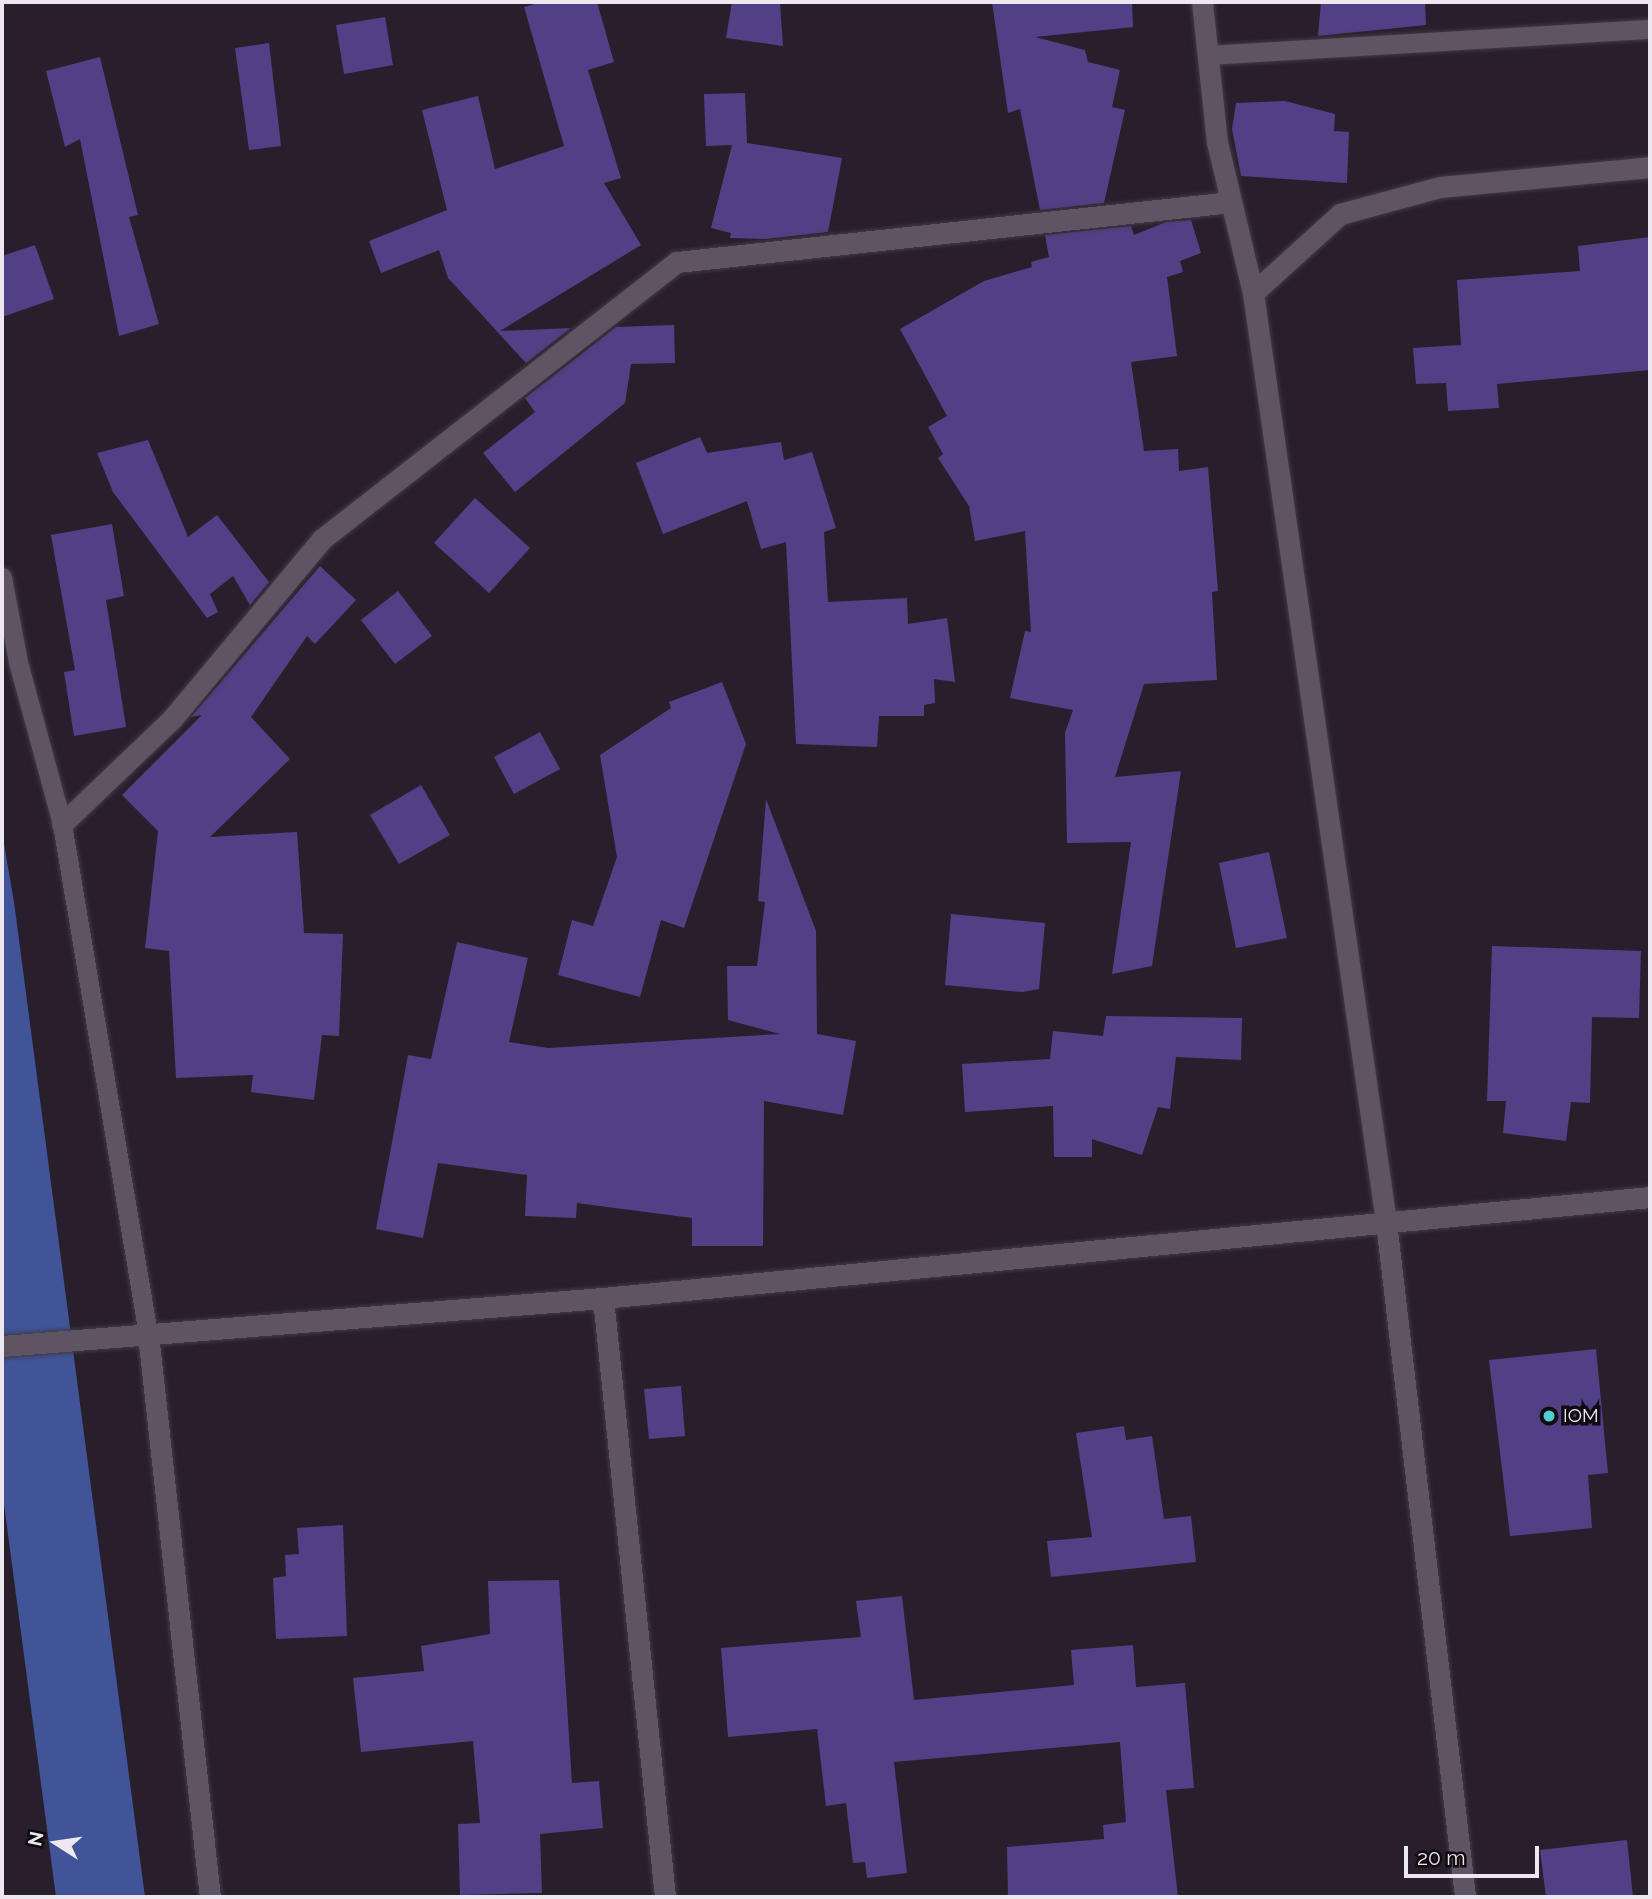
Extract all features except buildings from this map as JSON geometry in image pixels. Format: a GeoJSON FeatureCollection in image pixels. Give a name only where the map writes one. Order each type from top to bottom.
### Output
{"type":"FeatureCollection","features":[{"type":"Feature","properties":{"kind":"street"},"geometry":{"type":"LineString","coordinates":[[1202,2],[1217,142],[1253,293],[1386,1222],[1465,1897]]}},
{"type":"Feature","properties":{"kind":"street"},"geometry":{"type":"LineString","coordinates":[[1253,293],[1340,214],[1440,187],[1650,167]]}},
{"type":"Feature","properties":{"kind":"street"},"geometry":{"type":"LineString","coordinates":[[62,824],[172,719],[322,538],[677,262],[1231,202]]}},
{"type":"Feature","properties":{"kind":"street"},"geometry":{"type":"LineString","coordinates":[[2,1346],[603,1298],[1650,1197]]}},
{"type":"Feature","properties":{"kind":"street"},"geometry":{"type":"LineString","coordinates":[[603,1298],[665,1897]]}},
{"type":"Feature","properties":{"kind":"street"},"geometry":{"type":"LineString","coordinates":[[148,1334],[210,1897]]}},
{"type":"Feature","properties":{"kind":"lane"},"geometry":{"type":"LineString","coordinates":[[1208,55],[1650,29]]}},
{"type":"Feature","properties":{"kind":"lane"},"geometry":{"type":"LineString","coordinates":[[2,577],[18,662],[62,824],[148,1334]]}},
{"type":"Feature","properties":{"kind":"water"},"geometry":{"type":"Polygon","coordinates":[[[2,832],[14,902],[145,1897],[56,1897],[2,1489],[2,832]]]}},
{"type":"Feature","properties":{"kind":"place","name":"IOM"},"geometry":{"type":"Point","coordinates":[1549,1416]}}]}
